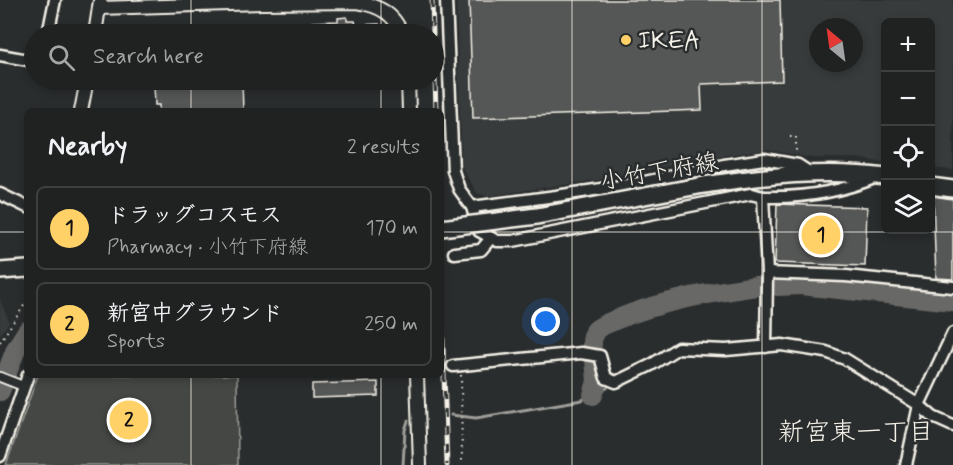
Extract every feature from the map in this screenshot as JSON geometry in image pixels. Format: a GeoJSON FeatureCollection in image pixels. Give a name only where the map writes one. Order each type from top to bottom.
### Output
{"type":"FeatureCollection","features":[{"type":"Feature","properties":{"kind":"main road","name":"小竹下府線"},"geometry":{"type":"LineString","coordinates":[[444,228],[537,216],[704,185],[775,175],[881,176]]}},
{"type":"Feature","properties":{"kind":"main road"},"geometry":{"type":"LineString","coordinates":[[935,179],[953,179]]}},
{"type":"Feature","properties":{"kind":"main road"},"geometry":{"type":"LineString","coordinates":[[935,187],[953,189]]}},
{"type":"Feature","properties":{"kind":"main road"},"geometry":{"type":"LineString","coordinates":[[0,272],[24,268]]}},
{"type":"Feature","properties":{"kind":"street"},"geometry":{"type":"LineString","coordinates":[[50,24],[55,0]]}},
{"type":"Feature","properties":{"kind":"street"},"geometry":{"type":"LineString","coordinates":[[446,0],[453,171],[459,189],[472,207],[479,231],[497,241],[513,241],[751,194],[763,197],[821,193],[854,187],[881,177]]}},
{"type":"Feature","properties":{"kind":"street"},"geometry":{"type":"LineString","coordinates":[[97,24],[100,4],[262,1],[370,4],[389,14],[396,24]]}},
{"type":"Feature","properties":{"kind":"street"},"geometry":{"type":"LineString","coordinates":[[0,55],[24,59]]}},
{"type":"Feature","properties":{"kind":"street"},"geometry":{"type":"LineString","coordinates":[[82,108],[85,90]]}},
{"type":"Feature","properties":{"kind":"street"},"geometry":{"type":"LineString","coordinates":[[408,90],[409,108]]}},
{"type":"Feature","properties":{"kind":"street"},"geometry":{"type":"LineString","coordinates":[[472,207],[640,183],[764,159],[798,165],[812,174]]}},
{"type":"Feature","properties":{"kind":"street"},"geometry":{"type":"LineString","coordinates":[[0,194],[24,206]]}},
{"type":"Feature","properties":{"kind":"street"},"geometry":{"type":"LineString","coordinates":[[763,197],[767,273],[766,347]]}},
{"type":"Feature","properties":{"kind":"street"},"geometry":{"type":"LineString","coordinates":[[454,253],[481,250],[491,238]]}},
{"type":"Feature","properties":{"kind":"street"},"geometry":{"type":"LineString","coordinates":[[767,273],[846,276],[953,287]]}},
{"type":"Feature","properties":{"kind":"street"},"geometry":{"type":"LineString","coordinates":[[906,465],[919,405],[953,333]]}},
{"type":"Feature","properties":{"kind":"street"},"geometry":{"type":"LineString","coordinates":[[457,365],[581,353],[600,357],[606,378],[616,382],[651,365],[678,348],[726,350],[782,345],[826,352],[845,359],[919,405],[933,417],[953,426]]}},
{"type":"Feature","properties":{"kind":"street"},"geometry":{"type":"LineString","coordinates":[[0,377],[23,386]]}},
{"type":"Feature","properties":{"kind":"street"},"geometry":{"type":"LineString","coordinates":[[0,456],[27,378]]}},
{"type":"Feature","properties":{"kind":"street"},"geometry":{"type":"LineString","coordinates":[[417,378],[420,465]]}},
{"type":"Feature","properties":{"kind":"path"},"geometry":{"type":"LineString","coordinates":[[790,137],[796,137],[796,157]]}},
{"type":"Feature","properties":{"kind":"path"},"geometry":{"type":"LineString","coordinates":[[0,342],[24,306]]}},
{"type":"Feature","properties":{"kind":"path"},"geometry":{"type":"LineString","coordinates":[[457,365],[462,465]]}},
{"type":"Feature","properties":{"kind":"shaded area","name":"IKEA"},"geometry":{"type":"Polygon","coordinates":[[[456,0],[953,0],[953,170],[935,168],[935,18],[881,18],[881,162],[857,158],[813,158],[768,150],[724,155],[597,180],[487,196],[477,193],[462,168],[456,0]]]}},
{"type":"Feature","properties":{"kind":"shaded area"},"geometry":{"type":"Polygon","coordinates":[[[0,299],[9,322],[0,335],[0,299]]]}},
{"type":"Feature","properties":{"kind":"shaded area"},"geometry":{"type":"Polygon","coordinates":[[[37,378],[237,378],[238,465],[6,465],[37,378]]]}},
{"type":"Feature","properties":{"kind":"building","name":"IKEA"},"geometry":{"type":"Polygon","coordinates":[[[469,0],[780,0],[782,81],[701,84],[702,110],[473,118],[469,0]]]}},
{"type":"Feature","properties":{"kind":"building"},"geometry":{"type":"Polygon","coordinates":[[[347,17],[347,21],[355,21],[356,24],[312,24],[312,22],[338,21],[338,18],[347,17]]]}},
{"type":"Feature","properties":{"kind":"building"},"geometry":{"type":"Polygon","coordinates":[[[154,90],[242,90],[243,108],[159,108],[159,105],[155,105],[154,90]]]}},
{"type":"Feature","properties":{"kind":"building"},"geometry":{"type":"Polygon","coordinates":[[[935,196],[953,199],[953,279],[936,278],[935,196]]]}},
{"type":"Feature","properties":{"kind":"building"},"geometry":{"type":"Polygon","coordinates":[[[777,204],[867,207],[865,266],[775,263],[777,204]]]}},
{"type":"Feature","properties":{"kind":"building"},"geometry":{"type":"Polygon","coordinates":[[[378,382],[378,396],[312,398],[312,384],[378,382]]]}},
{"type":"Feature","properties":{"kind":"waterway"},"geometry":{"type":"LineString","coordinates":[[777,286],[801,285],[953,301]]}},
{"type":"Feature","properties":{"kind":"waterway"},"geometry":{"type":"LineString","coordinates":[[592,345],[593,334],[597,329],[632,313],[685,299],[757,286]]}},
{"type":"Feature","properties":{"kind":"waterway"},"geometry":{"type":"LineString","coordinates":[[0,391],[16,349],[24,336]]}},
{"type":"Feature","properties":{"kind":"waterway"},"geometry":{"type":"LineString","coordinates":[[593,395],[597,381],[595,360]]}},
{"type":"Feature","properties":{"kind":"waterway"},"geometry":{"type":"LineString","coordinates":[[451,415],[476,418],[582,400],[607,388]]}},
{"type":"Feature","properties":{"kind":"waterway"},"geometry":{"type":"LineString","coordinates":[[403,465],[405,430],[408,421]]}},
{"type":"Feature","properties":{"kind":"tunnel"},"geometry":{"type":"LineString","coordinates":[[444,366],[453,366]]}},
{"type":"Feature","properties":{"kind":"railway"},"geometry":{"type":"LineString","coordinates":[[432,0],[433,24]]}},
{"type":"Feature","properties":{"kind":"railway"},"geometry":{"type":"LineString","coordinates":[[435,90],[436,108]]}},
{"type":"Feature","properties":{"kind":"railway"},"geometry":{"type":"LineString","coordinates":[[444,374],[447,465]]}},
{"type":"Feature","properties":{"kind":"place","name":"IKEA"},"geometry":{"type":"Point","coordinates":[626,40]}},
{"type":"Feature","properties":{"kind":"place","name":"ドラッグコスモス"},"geometry":{"type":"Point","coordinates":[821,235]}},
{"type":"Feature","properties":{"kind":"place","name":"新宮中グラウンド"},"geometry":{"type":"Point","coordinates":[129,420]}},
{"type":"Feature","properties":{"kind":"district","name":"新宮東一丁目"},"geometry":{"type":"Point","coordinates":[856,431]}}]}
